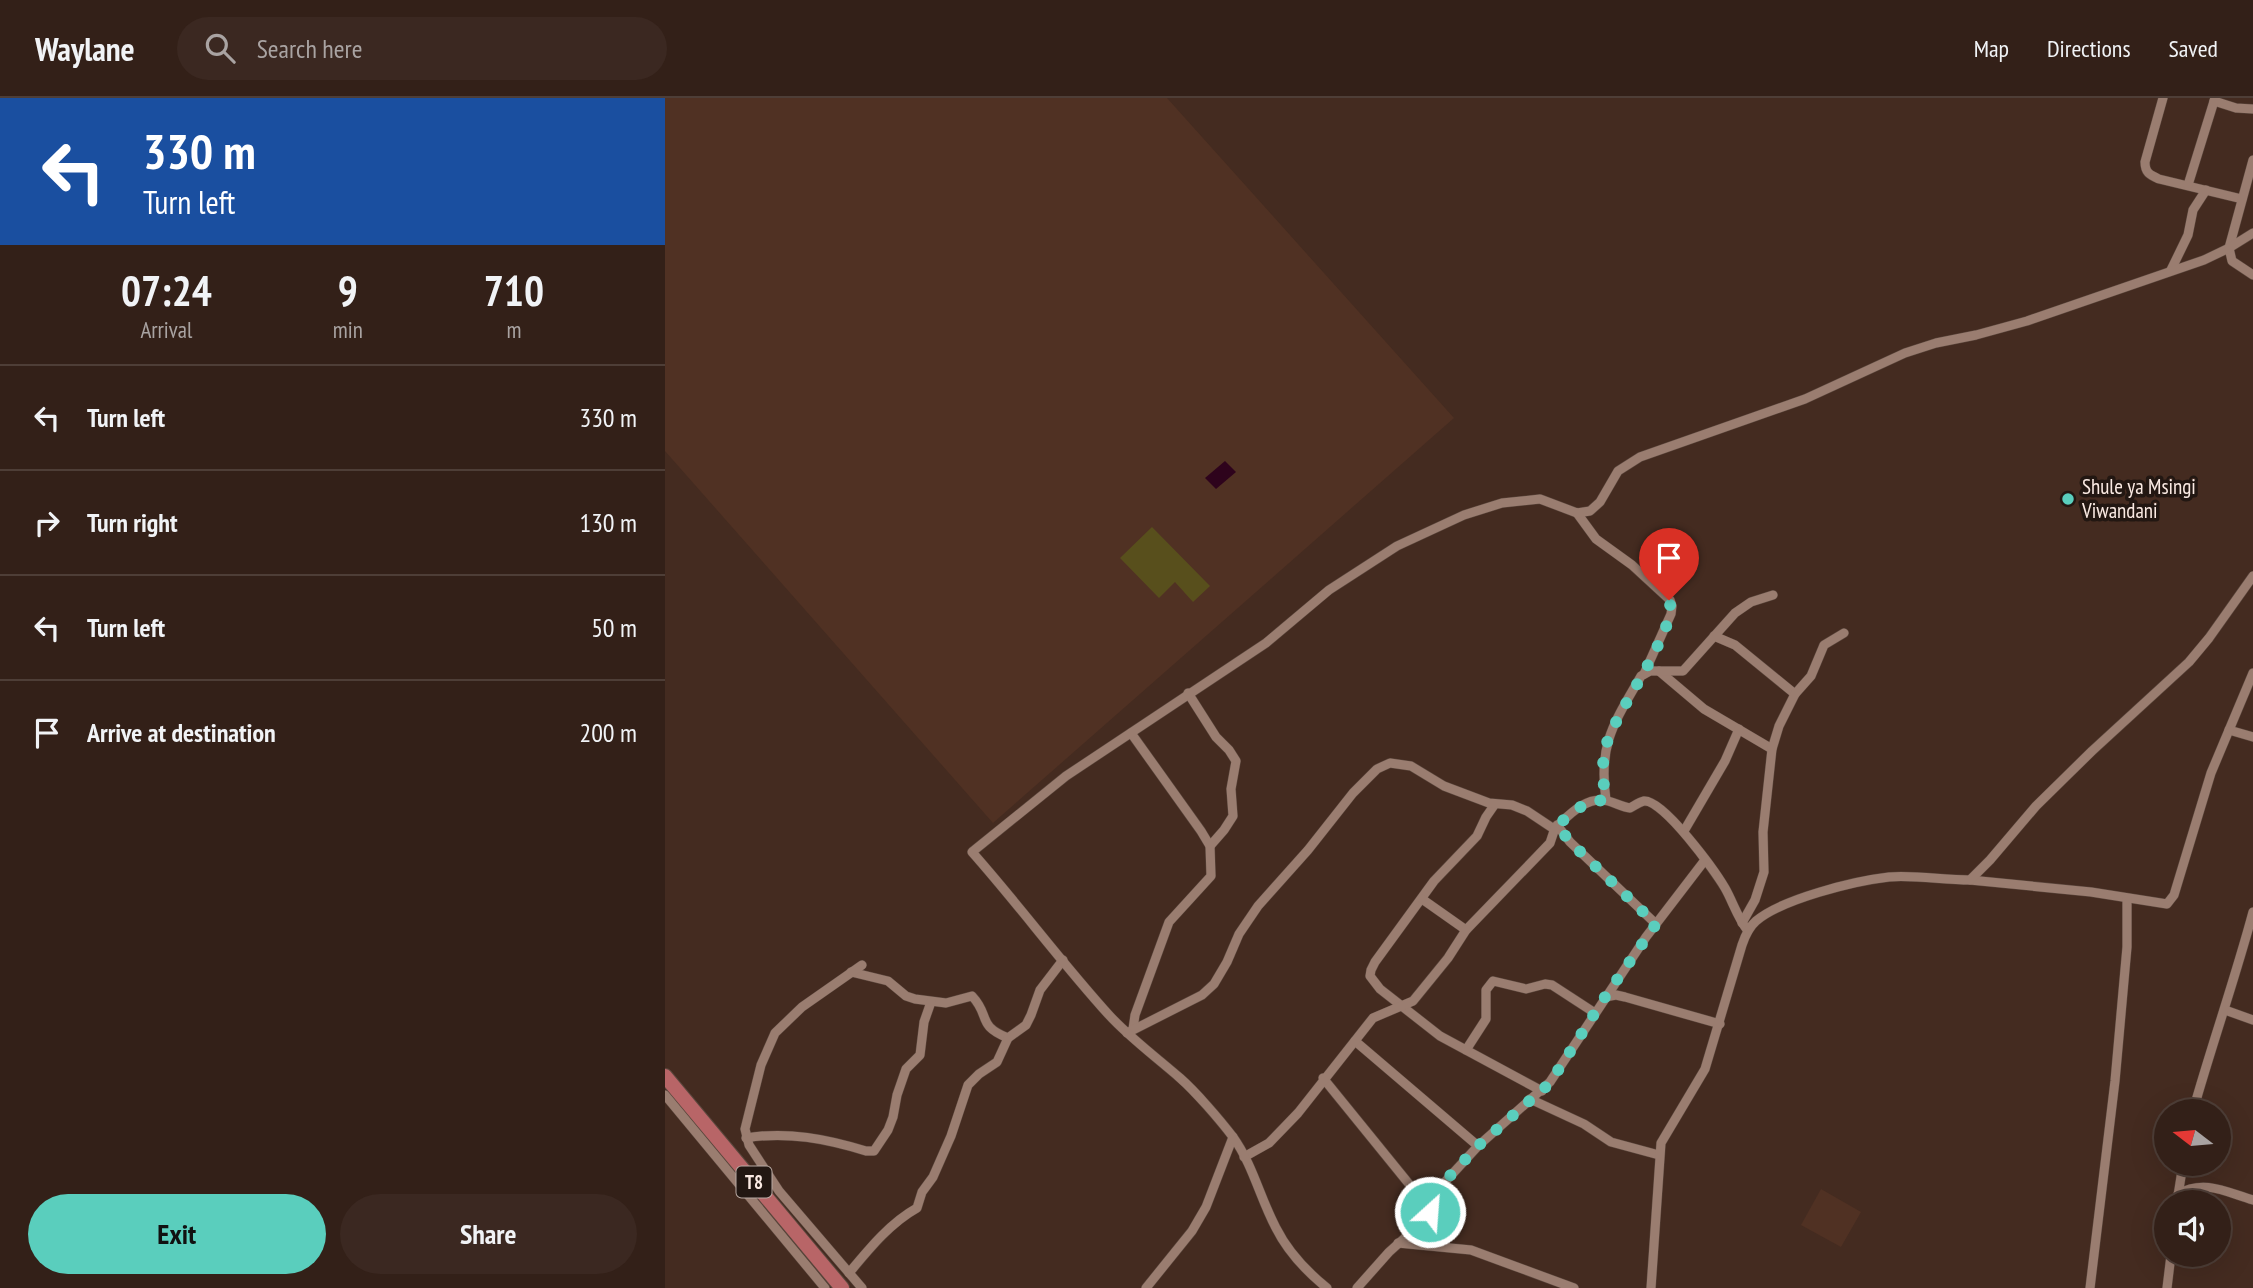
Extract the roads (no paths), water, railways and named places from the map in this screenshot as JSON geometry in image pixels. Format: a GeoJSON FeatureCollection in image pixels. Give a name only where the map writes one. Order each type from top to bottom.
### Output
{"type":"FeatureCollection","features":[{"type":"Feature","properties":{"kind":"highway","name":"T8"},"geometry":{"type":"LineString","coordinates":[[665,1076],[842,1288]]}},
{"type":"Feature","properties":{"kind":"street"},"geometry":{"type":"LineString","coordinates":[[2163,98],[2145,162],[2148,174],[2242,199]]}},
{"type":"Feature","properties":{"kind":"street"},"geometry":{"type":"LineString","coordinates":[[2188,186],[2214,100],[2236,108],[2253,109]]}},
{"type":"Feature","properties":{"kind":"street"},"geometry":{"type":"LineString","coordinates":[[2253,160],[2229,248],[2232,261],[2253,275]]}},
{"type":"Feature","properties":{"kind":"street"},"geometry":{"type":"LineString","coordinates":[[2171,270],[2187,235],[2193,210],[2206,190]]}},
{"type":"Feature","properties":{"kind":"street"},"geometry":{"type":"LineString","coordinates":[[1577,513],[1596,507],[1618,471],[1656,451],[1834,388],[1905,353],[2027,321],[2229,248],[2253,233]]}},
{"type":"Feature","properties":{"kind":"street"},"geometry":{"type":"LineString","coordinates":[[1327,1288],[1309,1274],[1289,1250],[1233,1138],[1181,1079],[1130,1031],[1063,960],[972,852],[1066,776],[1266,643],[1346,578],[1397,546],[1431,529],[1464,515],[1520,500],[1547,500],[1577,513],[1596,540],[1632,565],[1672,606],[1671,614],[1644,674],[1609,734],[1602,769],[1606,800]]}},
{"type":"Feature","properties":{"kind":"street"},"geometry":{"type":"LineString","coordinates":[[1970,880],[2045,797],[2189,662],[2253,576]]}},
{"type":"Feature","properties":{"kind":"street"},"geometry":{"type":"LineString","coordinates":[[1644,674],[1688,668],[1735,613],[1751,602],[1773,595]]}},
{"type":"Feature","properties":{"kind":"street"},"geometry":{"type":"LineString","coordinates":[[1651,1288],[1661,1143],[1702,1076],[1720,1024],[1745,927],[1764,872],[1762,832],[1772,749],[1779,726],[1795,694],[1811,676],[1824,645],[1844,633]]}},
{"type":"Feature","properties":{"kind":"street"},"geometry":{"type":"LineString","coordinates":[[1714,636],[1735,645],[1795,694]]}},
{"type":"Feature","properties":{"kind":"street"},"geometry":{"type":"LineString","coordinates":[[1659,671],[1704,709],[1772,749]]}},
{"type":"Feature","properties":{"kind":"street"},"geometry":{"type":"LineString","coordinates":[[1745,927],[1776,909],[1803,898],[1861,882],[1909,877],[2091,892],[2161,905],[2171,901],[2211,774],[2253,673]]}},
{"type":"Feature","properties":{"kind":"street"},"geometry":{"type":"LineString","coordinates":[[1188,693],[1216,737],[1236,761],[1231,789],[1233,816],[1210,846]]}},
{"type":"Feature","properties":{"kind":"street"},"geometry":{"type":"LineString","coordinates":[[1684,831],[1725,761],[1739,729]]}},
{"type":"Feature","properties":{"kind":"street"},"geometry":{"type":"LineString","coordinates":[[2229,730],[2253,737]]}},
{"type":"Feature","properties":{"kind":"street"},"geometry":{"type":"LineString","coordinates":[[1130,1031],[1169,922],[1211,876],[1210,846],[1131,733]]}},
{"type":"Feature","properties":{"kind":"street"},"geometry":{"type":"LineString","coordinates":[[1130,1031],[1202,995],[1214,984],[1239,934],[1258,906],[1308,850],[1353,793],[1377,769],[1390,763],[1411,766],[1444,786],[1495,804],[1519,807],[1556,826],[1656,924]]}},
{"type":"Feature","properties":{"kind":"street"},"geometry":{"type":"LineString","coordinates":[[1244,1157],[1269,1143],[1298,1113],[1373,1018],[1413,1002],[1448,958],[1466,930],[1550,843],[1556,826],[1587,802],[1606,800],[1630,808],[1643,801],[1653,803],[1667,814],[1684,831],[1724,886],[1745,927]]}},
{"type":"Feature","properties":{"kind":"street"},"geometry":{"type":"LineString","coordinates":[[1495,804],[1477,836],[1434,881],[1371,970],[1370,976],[1440,1036],[1542,1091]]}},
{"type":"Feature","properties":{"kind":"street"},"geometry":{"type":"LineString","coordinates":[[1357,1288],[1398,1244],[1427,1218],[1436,1193],[1478,1146],[1542,1091],[1656,924],[1705,860]]}},
{"type":"Feature","properties":{"kind":"street"},"geometry":{"type":"LineString","coordinates":[[1422,898],[1466,930]]}},
{"type":"Feature","properties":{"kind":"street"},"geometry":{"type":"LineString","coordinates":[[2090,1288],[2115,1081],[2127,947],[2127,899]]}},
{"type":"Feature","properties":{"kind":"street"},"geometry":{"type":"LineString","coordinates":[[2197,1099],[2253,912]]}},
{"type":"Feature","properties":{"kind":"street"},"geometry":{"type":"LineString","coordinates":[[849,1273],[896,1222],[917,1208],[922,1192],[933,1177],[951,1136],[968,1085],[997,1062],[1009,1038],[1026,1025],[1040,990],[1063,960]]}},
{"type":"Feature","properties":{"kind":"street"},"geometry":{"type":"LineString","coordinates":[[862,965],[802,1007],[775,1033],[761,1065],[745,1138],[779,1191],[862,1288]]}},
{"type":"Feature","properties":{"kind":"street"},"geometry":{"type":"LineString","coordinates":[[851,972],[888,981],[906,996],[931,1002],[946,1003],[972,996],[979,1005],[985,1024],[991,1030],[1009,1038]]}},
{"type":"Feature","properties":{"kind":"street"},"geometry":{"type":"LineString","coordinates":[[1466,1051],[1486,1018],[1486,990],[1493,981],[1526,989],[1543,984],[1552,985],[1595,1013]]}},
{"type":"Feature","properties":{"kind":"street"},"geometry":{"type":"LineString","coordinates":[[1605,997],[1625,997],[1720,1024]]}},
{"type":"Feature","properties":{"kind":"street"},"geometry":{"type":"LineString","coordinates":[[745,1138],[816,1138],[874,1151],[893,1117],[902,1076],[909,1064],[920,1055],[924,1022],[931,1002]]}},
{"type":"Feature","properties":{"kind":"street"},"geometry":{"type":"LineString","coordinates":[[2225,1010],[2253,1020]]}},
{"type":"Feature","properties":{"kind":"street"},"geometry":{"type":"LineString","coordinates":[[1355,1041],[1478,1146]]}},
{"type":"Feature","properties":{"kind":"street"},"geometry":{"type":"LineString","coordinates":[[1323,1078],[1418,1195],[1431,1206]]}},
{"type":"Feature","properties":{"kind":"street"},"geometry":{"type":"LineString","coordinates":[[665,1095],[825,1288]]}},
{"type":"Feature","properties":{"kind":"street"},"geometry":{"type":"LineString","coordinates":[[1530,1100],[1584,1124],[1611,1142],[1659,1156]]}},
{"type":"Feature","properties":{"kind":"street"},"geometry":{"type":"LineString","coordinates":[[1146,1288],[1192,1231],[1206,1208],[1233,1138]]}},
{"type":"Feature","properties":{"kind":"street"},"geometry":{"type":"LineString","coordinates":[[2187,1190],[2205,1186],[2219,1190]]}},
{"type":"Feature","properties":{"kind":"street"},"geometry":{"type":"LineString","coordinates":[[2231,1194],[2253,1200]]}},
{"type":"Feature","properties":{"kind":"street"},"geometry":{"type":"LineString","coordinates":[[1398,1244],[1471,1250],[1574,1288]]}},
{"type":"Feature","properties":{"kind":"street"},"geometry":{"type":"LineString","coordinates":[[2167,1288],[2170,1267]]}},
{"type":"Feature","properties":{"kind":"place","name":"Shule ya Msingi Viwandani"},"geometry":{"type":"Point","coordinates":[2068,499]}}]}
